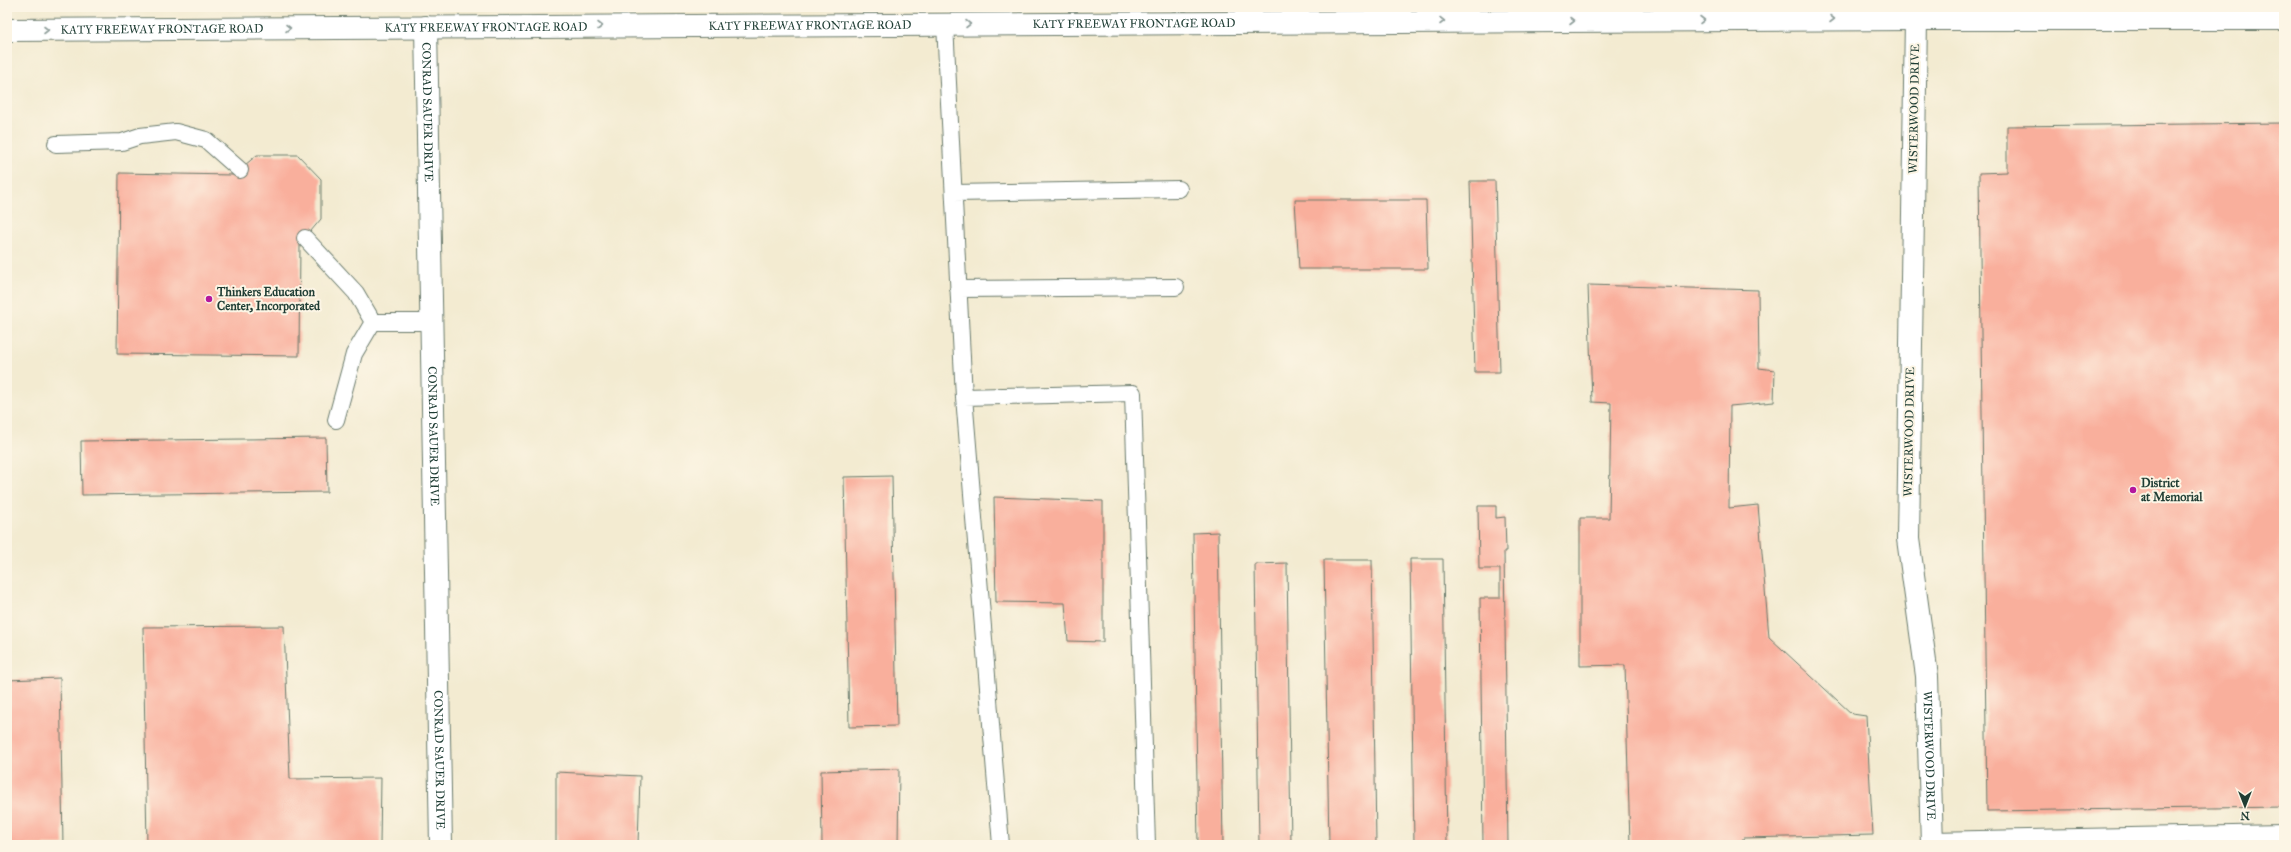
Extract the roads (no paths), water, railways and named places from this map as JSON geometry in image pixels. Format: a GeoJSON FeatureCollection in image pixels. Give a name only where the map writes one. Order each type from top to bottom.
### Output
{"type":"FeatureCollection","features":[{"type":"Feature","properties":{"kind":"main road","name":"KATY FREEWAY FRONTAGE ROAD"},"geometry":{"type":"LineString","coordinates":[[7,30],[1916,19],[2284,19]]}},
{"type":"Feature","properties":{"kind":"main road","name":"WISTERWOOD DRIVE"},"geometry":{"type":"LineString","coordinates":[[1916,19],[1908,540],[1927,676],[1932,842]]}},
{"type":"Feature","properties":{"kind":"main road","name":"CONRAD SAUER DRIVE"},"geometry":{"type":"LineString","coordinates":[[426,27],[441,845]]}},
{"type":"Feature","properties":{"kind":"lane"},"geometry":{"type":"LineString","coordinates":[[945,24],[964,397],[1001,845]]}},
{"type":"Feature","properties":{"kind":"lane"},"geometry":{"type":"LineString","coordinates":[[56,144],[122,142],[140,136],[176,132],[206,140],[240,170]]}},
{"type":"Feature","properties":{"kind":"lane"},"geometry":{"type":"LineString","coordinates":[[954,193],[1179,190]]}},
{"type":"Feature","properties":{"kind":"lane"},"geometry":{"type":"LineString","coordinates":[[305,238],[356,293],[373,322]]}},
{"type":"Feature","properties":{"kind":"lane"},"geometry":{"type":"LineString","coordinates":[[958,289],[1176,287]]}},
{"type":"Feature","properties":{"kind":"lane"},"geometry":{"type":"LineString","coordinates":[[373,322],[431,322]]}},
{"type":"Feature","properties":{"kind":"lane"},"geometry":{"type":"LineString","coordinates":[[336,420],[354,354],[373,322]]}},
{"type":"Feature","properties":{"kind":"lane"},"geometry":{"type":"LineString","coordinates":[[964,397],[1132,393],[1147,845]]}},
{"type":"Feature","properties":{"kind":"lane"},"geometry":{"type":"LineString","coordinates":[[1932,842],[2284,833]]}},
{"type":"Feature","properties":{"kind":"place","name":"Thinkers Education Center, Incorporated"},"geometry":{"type":"Point","coordinates":[209,299]}},
{"type":"Feature","properties":{"kind":"place","name":"District at Memorial"},"geometry":{"type":"Point","coordinates":[2133,490]}}]}
